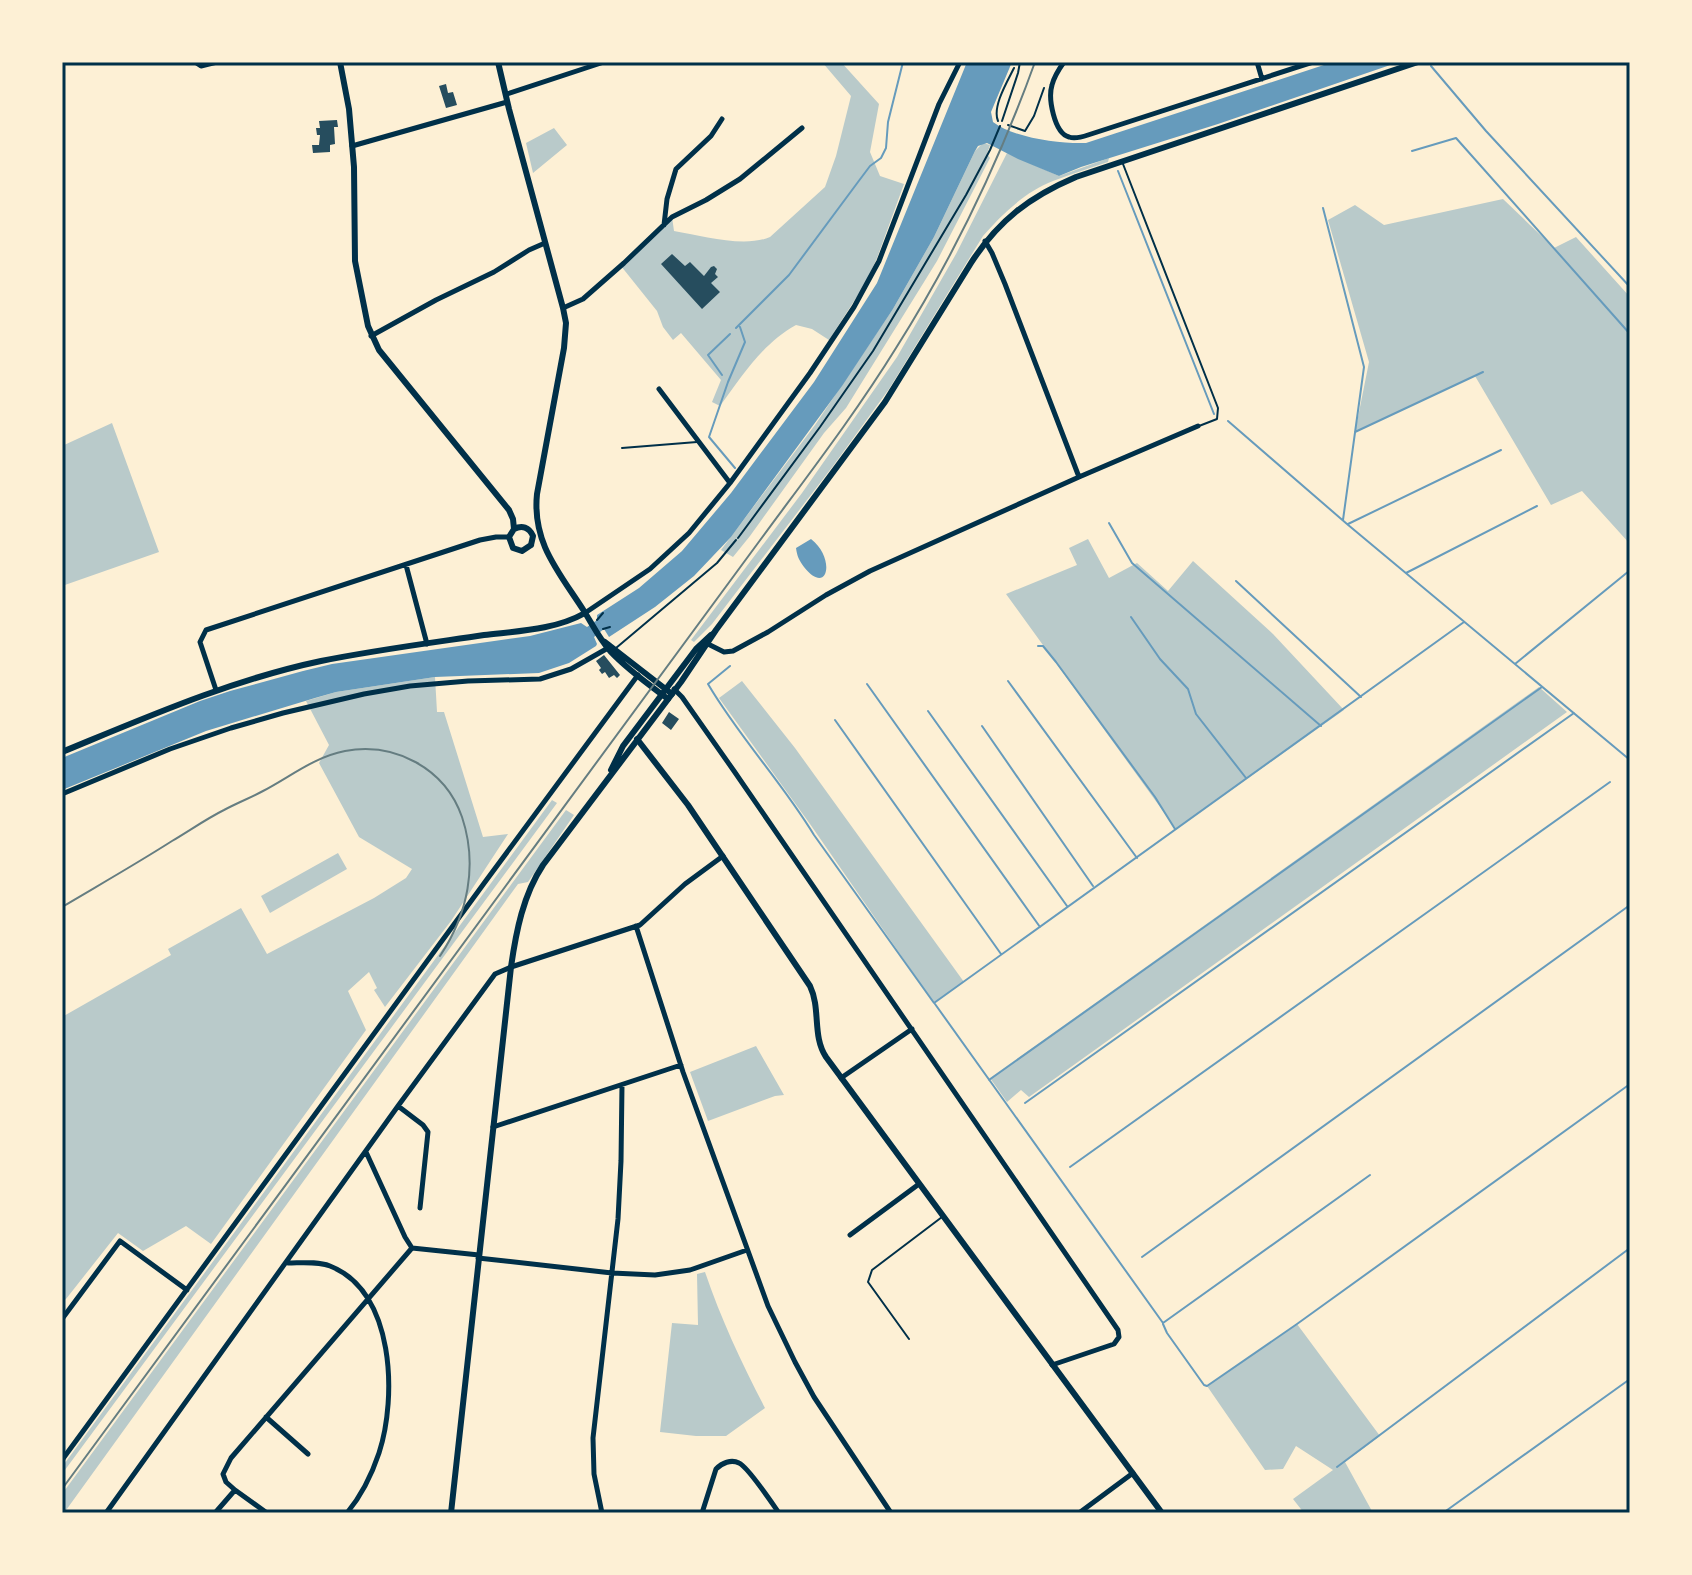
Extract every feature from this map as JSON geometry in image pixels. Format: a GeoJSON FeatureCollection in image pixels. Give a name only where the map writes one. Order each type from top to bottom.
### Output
{"type":"FeatureCollection","features":[{"type":"Feature","properties":{"kind":"street"},"geometry":{"type":"LineString","coordinates":[[195,62],[201,66],[217,62]]}},
{"type":"Feature","properties":{"kind":"street"},"geometry":{"type":"LineString","coordinates":[[340,62],[347,93],[355,183],[355,261],[371,336],[379,350],[509,510],[514,529],[509,537],[510,545],[516,550],[526,550],[531,545],[566,323],[498,62]]}},
{"type":"Feature","properties":{"kind":"street"},"geometry":{"type":"LineString","coordinates":[[577,62],[580,70]]}},
{"type":"Feature","properties":{"kind":"street"},"geometry":{"type":"LineString","coordinates":[[352,146],[507,98],[604,62]]}},
{"type":"Feature","properties":{"kind":"street"},"geometry":{"type":"LineString","coordinates":[[62,752],[216,690],[320,661],[549,626],[587,616],[670,553],[730,483],[810,373],[871,279],[939,104],[960,62]]}},
{"type":"Feature","properties":{"kind":"street"},"geometry":{"type":"LineString","coordinates":[[1064,62],[1052,84],[1050,96],[1052,110],[1068,137],[1084,136],[1313,62]]}},
{"type":"Feature","properties":{"kind":"street"},"geometry":{"type":"LineString","coordinates":[[1257,62],[1262,79]]}},
{"type":"Feature","properties":{"kind":"street"},"geometry":{"type":"LineString","coordinates":[[451,1513],[511,967],[520,919],[537,875],[885,402],[985,241],[1008,218],[1039,195],[1076,177],[1418,62]]}},
{"type":"Feature","properties":{"kind":"street"},"geometry":{"type":"LineString","coordinates":[[664,225],[667,199],[676,169],[711,136],[722,119]]}},
{"type":"Feature","properties":{"kind":"street"},"geometry":{"type":"LineString","coordinates":[[563,308],[583,299],[672,217],[740,179],[802,128]]}},
{"type":"Feature","properties":{"kind":"street"},"geometry":{"type":"LineString","coordinates":[[985,241],[1005,284],[1079,477]]}},
{"type":"Feature","properties":{"kind":"street"},"geometry":{"type":"LineString","coordinates":[[371,336],[545,243]]}},
{"type":"Feature","properties":{"kind":"street"},"geometry":{"type":"LineString","coordinates":[[659,389],[730,483]]}},
{"type":"Feature","properties":{"kind":"street"},"geometry":{"type":"LineString","coordinates":[[705,643],[724,652],[733,651],[857,578],[1198,426]]}},
{"type":"Feature","properties":{"kind":"street"},"geometry":{"type":"LineString","coordinates":[[536,502],[539,530],[549,558],[602,640],[640,674],[669,692],[700,722],[1118,1330],[1119,1337],[1114,1344],[1052,1365]]}},
{"type":"Feature","properties":{"kind":"street"},"geometry":{"type":"LineString","coordinates":[[514,529],[523,527],[532,534]]}},
{"type":"Feature","properties":{"kind":"street"},"geometry":{"type":"LineString","coordinates":[[216,690],[200,642],[206,630],[460,547],[491,538],[509,537]]}},
{"type":"Feature","properties":{"kind":"street"},"geometry":{"type":"LineString","coordinates":[[531,545],[549,558]]}},
{"type":"Feature","properties":{"kind":"street"},"geometry":{"type":"LineString","coordinates":[[406,565],[427,644]]}},
{"type":"Feature","properties":{"kind":"street"},"geometry":{"type":"LineString","coordinates":[[62,794],[170,749],[283,713],[410,686],[540,679],[571,669],[611,647]]}},
{"type":"Feature","properties":{"kind":"street"},"geometry":{"type":"LineString","coordinates":[[62,1460],[640,674]]}},
{"type":"Feature","properties":{"kind":"street"},"geometry":{"type":"LineString","coordinates":[[607,778],[621,749],[669,692]]}},
{"type":"Feature","properties":{"kind":"street"},"geometry":{"type":"LineString","coordinates":[[637,739],[684,798],[812,990],[819,1043],[826,1057],[1162,1513]]}},
{"type":"Feature","properties":{"kind":"street"},"geometry":{"type":"LineString","coordinates":[[106,1513],[493,977],[511,967],[636,926],[723,856]]}},
{"type":"Feature","properties":{"kind":"street"},"geometry":{"type":"LineString","coordinates":[[636,926],[681,1065],[772,1314],[810,1391],[891,1513]]}},
{"type":"Feature","properties":{"kind":"street"},"geometry":{"type":"LineString","coordinates":[[841,1078],[912,1029]]}},
{"type":"Feature","properties":{"kind":"street"},"geometry":{"type":"LineString","coordinates":[[493,1127],[681,1065]]}},
{"type":"Feature","properties":{"kind":"street"},"geometry":{"type":"LineString","coordinates":[[602,1513],[594,1474],[593,1438],[620,1201],[622,1085]]}},
{"type":"Feature","properties":{"kind":"street"},"geometry":{"type":"LineString","coordinates":[[398,1106],[428,1132],[420,1208]]}},
{"type":"Feature","properties":{"kind":"street"},"geometry":{"type":"LineString","coordinates":[[366,1152],[412,1248]]}},
{"type":"Feature","properties":{"kind":"street"},"geometry":{"type":"LineString","coordinates":[[850,1235],[919,1184]]}},
{"type":"Feature","properties":{"kind":"street"},"geometry":{"type":"LineString","coordinates":[[62,1319],[120,1241],[187,1290]]}},
{"type":"Feature","properties":{"kind":"street"},"geometry":{"type":"LineString","coordinates":[[412,1248],[647,1275],[696,1268],[747,1250]]}},
{"type":"Feature","properties":{"kind":"street"},"geometry":{"type":"LineString","coordinates":[[267,1513],[224,1478],[226,1466],[412,1248]]}},
{"type":"Feature","properties":{"kind":"street"},"geometry":{"type":"LineString","coordinates":[[287,1263],[332,1267],[351,1280],[368,1298],[379,1323],[387,1356],[387,1413],[381,1444],[361,1493],[347,1513]]}},
{"type":"Feature","properties":{"kind":"street"},"geometry":{"type":"LineString","coordinates":[[266,1417],[308,1454]]}},
{"type":"Feature","properties":{"kind":"street"},"geometry":{"type":"LineString","coordinates":[[702,1513],[716,1469],[732,1462],[745,1468],[779,1513]]}},
{"type":"Feature","properties":{"kind":"street"},"geometry":{"type":"LineString","coordinates":[[1079,1513],[1133,1473]]}},
{"type":"Feature","properties":{"kind":"street"},"geometry":{"type":"LineString","coordinates":[[215,1513],[235,1490]]}},
{"type":"Feature","properties":{"kind":"lane"},"geometry":{"type":"LineString","coordinates":[[1002,121],[1019,62]]}},
{"type":"Feature","properties":{"kind":"lane"},"geometry":{"type":"LineString","coordinates":[[1122,162],[1218,408],[1217,419],[1198,426]]}},
{"type":"Feature","properties":{"kind":"lane"},"geometry":{"type":"LineString","coordinates":[[622,448],[699,442]]}},
{"type":"Feature","properties":{"kind":"lane"},"geometry":{"type":"LineString","coordinates":[[611,647],[708,571],[736,540]]}},
{"type":"Feature","properties":{"kind":"lane"},"geometry":{"type":"LineString","coordinates":[[909,1339],[868,1282],[869,1275],[943,1217]]}},
{"type":"Feature","properties":{"kind":"path"},"geometry":{"type":"LineString","coordinates":[[1019,62],[996,106],[996,120],[1025,131],[1045,86]]}},
{"type":"Feature","properties":{"kind":"path"},"geometry":{"type":"LineString","coordinates":[[736,540],[873,351],[966,195],[1002,121]]}},
{"type":"Feature","properties":{"kind":"shaded area"},"geometry":{"type":"Polygon","coordinates":[[[822,62],[841,62],[879,104],[870,152],[880,176],[904,184],[865,284],[829,340],[812,329],[796,325],[763,351],[720,406],[712,402],[721,380],[681,333],[673,340],[663,327],[657,311],[621,266],[672,217],[674,231],[723,240],[760,240],[770,237],[825,187],[851,96],[822,62]]]}},
{"type":"Feature","properties":{"kind":"shaded area"},"geometry":{"type":"Polygon","coordinates":[[[554,128],[567,145],[533,173],[526,143],[554,128]]]}},
{"type":"Feature","properties":{"kind":"shaded area"},"geometry":{"type":"Polygon","coordinates":[[[983,143],[990,145],[987,154],[990,158],[937,261],[846,408],[824,433],[733,557],[721,550],[815,425],[893,309],[934,237],[975,151],[983,143]]]}},
{"type":"Feature","properties":{"kind":"shaded area"},"geometry":{"type":"Polygon","coordinates":[[[1007,153],[1059,176],[1109,158],[1108,162],[1033,191],[1006,212],[983,236],[889,389],[712,624],[694,642],[691,640],[802,493],[897,357],[956,254],[1007,153]]]}},
{"type":"Feature","properties":{"kind":"shaded area"},"geometry":{"type":"Polygon","coordinates":[[[1503,199],[1554,248],[1576,237],[1630,297],[1630,544],[1582,491],[1551,505],[1475,376],[1355,432],[1369,362],[1328,220],[1355,205],[1384,225],[1503,199]]]}},
{"type":"Feature","properties":{"kind":"shaded area"},"geometry":{"type":"Polygon","coordinates":[[[112,423],[159,552],[62,586],[62,446],[112,423]]]}},
{"type":"Feature","properties":{"kind":"shaded area"},"geometry":{"type":"Polygon","coordinates":[[[1088,539],[1109,578],[1137,563],[1168,591],[1193,561],[1273,634],[1344,710],[1176,829],[1006,594],[1077,565],[1069,548],[1088,539]]]}},
{"type":"Feature","properties":{"kind":"shaded area"},"geometry":{"type":"Polygon","coordinates":[[[435,677],[437,712],[444,712],[483,837],[508,834],[451,921],[385,1007],[374,990],[377,988],[369,972],[348,991],[366,1030],[211,1244],[186,1226],[143,1251],[118,1233],[62,1301],[62,1017],[171,955],[168,949],[241,908],[267,954],[406,878],[412,869],[359,837],[319,763],[329,745],[306,701],[336,692],[435,677]]]}},
{"type":"Feature","properties":{"kind":"shaded area"},"geometry":{"type":"Polygon","coordinates":[[[742,681],[795,748],[964,982],[934,1003],[719,698],[742,681]]]}},
{"type":"Feature","properties":{"kind":"shaded area"},"geometry":{"type":"Polygon","coordinates":[[[1539,687],[1567,712],[1029,1097],[1021,1090],[1007,1102],[990,1078],[1539,687]]]}},
{"type":"Feature","properties":{"kind":"shaded area"},"geometry":{"type":"Polygon","coordinates":[[[552,800],[557,803],[62,1474],[62,1467],[552,800]]]}},
{"type":"Feature","properties":{"kind":"shaded area"},"geometry":{"type":"Polygon","coordinates":[[[566,810],[574,815],[528,882],[518,884],[62,1513],[62,1494],[566,810]]]}},
{"type":"Feature","properties":{"kind":"shaded area"},"geometry":{"type":"Polygon","coordinates":[[[338,853],[347,869],[270,913],[261,896],[338,853]]]}},
{"type":"Feature","properties":{"kind":"shaded area"},"geometry":{"type":"Polygon","coordinates":[[[756,1046],[784,1095],[708,1121],[690,1072],[756,1046]]]}},
{"type":"Feature","properties":{"kind":"shaded area"},"geometry":{"type":"Polygon","coordinates":[[[705,1272],[732,1341],[765,1408],[726,1436],[660,1432],[672,1323],[698,1325],[697,1274],[705,1272]]]}},
{"type":"Feature","properties":{"kind":"shaded area"},"geometry":{"type":"Polygon","coordinates":[[[1297,1324],[1380,1436],[1345,1462],[1373,1513],[1304,1513],[1293,1499],[1333,1470],[1296,1446],[1283,1469],[1265,1470],[1207,1386],[1297,1324]]]}},
{"type":"Feature","properties":{"kind":"water"},"geometry":{"type":"Polygon","coordinates":[[[967,62],[1012,62],[991,112],[993,122],[1025,136],[1086,143],[1333,62],[1399,62],[1059,176],[987,143],[978,146],[934,237],[893,309],[842,386],[731,537],[694,576],[655,607],[609,637],[604,629],[594,637],[596,646],[569,663],[539,673],[435,677],[336,692],[206,731],[62,790],[62,758],[200,701],[332,664],[530,636],[581,623],[587,627],[597,620],[597,615],[639,588],[682,551],[731,493],[814,382],[877,283],[967,62]]]}},
{"type":"Feature","properties":{"kind":"water"},"geometry":{"type":"Polygon","coordinates":[[[811,539],[819,547],[826,564],[826,571],[819,578],[804,567],[796,551],[811,539]]]}},
{"type":"Feature","properties":{"kind":"building"},"geometry":{"type":"Polygon","coordinates":[[[446,84],[448,93],[453,92],[457,105],[446,108],[439,86],[446,84]]]}},
{"type":"Feature","properties":{"kind":"building"},"geometry":{"type":"Polygon","coordinates":[[[337,120],[338,127],[334,127],[335,144],[330,145],[330,152],[313,153],[312,145],[319,145],[320,135],[317,135],[316,128],[320,128],[319,121],[337,120]]]}},
{"type":"Feature","properties":{"kind":"building"},"geometry":{"type":"Polygon","coordinates":[[[672,254],[685,266],[690,262],[704,276],[711,267],[717,269],[715,274],[718,277],[711,283],[720,292],[702,309],[661,264],[672,254]]]}},
{"type":"Feature","properties":{"kind":"building"},"geometry":{"type":"Polygon","coordinates":[[[604,655],[620,675],[617,678],[614,675],[609,678],[599,670],[601,668],[596,661],[604,655]]]}},
{"type":"Feature","properties":{"kind":"building"},"geometry":{"type":"Polygon","coordinates":[[[669,712],[679,719],[671,730],[662,723],[669,712]]]}},
{"type":"Feature","properties":{"kind":"waterway"},"geometry":{"type":"LineString","coordinates":[[736,328],[789,275],[870,166],[881,158],[886,148],[888,122],[903,62]]}},
{"type":"Feature","properties":{"kind":"waterway"},"geometry":{"type":"LineString","coordinates":[[1431,66],[1486,131],[1630,287]]}},
{"type":"Feature","properties":{"kind":"waterway"},"geometry":{"type":"LineString","coordinates":[[1412,151],[1456,138],[1630,334]]}},
{"type":"Feature","properties":{"kind":"waterway"},"geometry":{"type":"LineString","coordinates":[[1118,171],[1214,414]]}},
{"type":"Feature","properties":{"kind":"waterway"},"geometry":{"type":"LineString","coordinates":[[1323,208],[1364,367],[1343,520]]}},
{"type":"Feature","properties":{"kind":"waterway"},"geometry":{"type":"LineString","coordinates":[[735,468],[709,437],[745,342],[740,327]]}},
{"type":"Feature","properties":{"kind":"waterway"},"geometry":{"type":"LineString","coordinates":[[722,375],[708,355],[730,334]]}},
{"type":"Feature","properties":{"kind":"waterway"},"geometry":{"type":"LineString","coordinates":[[1355,432],[1483,372]]}},
{"type":"Feature","properties":{"kind":"waterway"},"geometry":{"type":"LineString","coordinates":[[1228,421],[1630,760]]}},
{"type":"Feature","properties":{"kind":"waterway"},"geometry":{"type":"LineString","coordinates":[[1348,524],[1501,450]]}},
{"type":"Feature","properties":{"kind":"waterway"},"geometry":{"type":"LineString","coordinates":[[1406,573],[1537,506]]}},
{"type":"Feature","properties":{"kind":"waterway"},"geometry":{"type":"LineString","coordinates":[[1109,523],[1132,563],[1321,726]]}},
{"type":"Feature","properties":{"kind":"waterway"},"geometry":{"type":"LineString","coordinates":[[1515,664],[1629,571]]}},
{"type":"Feature","properties":{"kind":"waterway"},"geometry":{"type":"LineString","coordinates":[[1236,581],[1361,697]]}},
{"type":"Feature","properties":{"kind":"waterway"},"geometry":{"type":"LineString","coordinates":[[1131,617],[1160,659],[1188,689],[1196,714],[1246,778]]}},
{"type":"Feature","properties":{"kind":"waterway"},"geometry":{"type":"LineString","coordinates":[[730,666],[708,684],[934,1003],[1464,622]]}},
{"type":"Feature","properties":{"kind":"waterway"},"geometry":{"type":"LineString","coordinates":[[1038,646],[1043,646],[1056,662],[1175,829]]}},
{"type":"Feature","properties":{"kind":"waterway"},"geometry":{"type":"LineString","coordinates":[[1008,681],[1137,858]]}},
{"type":"Feature","properties":{"kind":"waterway"},"geometry":{"type":"LineString","coordinates":[[867,684],[1040,927]]}},
{"type":"Feature","properties":{"kind":"waterway"},"geometry":{"type":"LineString","coordinates":[[989,1080],[1542,687]]}},
{"type":"Feature","properties":{"kind":"waterway"},"geometry":{"type":"LineString","coordinates":[[928,711],[1067,906]]}},
{"type":"Feature","properties":{"kind":"waterway"},"geometry":{"type":"LineString","coordinates":[[1025,1103],[1574,713]]}},
{"type":"Feature","properties":{"kind":"waterway"},"geometry":{"type":"LineString","coordinates":[[835,720],[1001,954]]}},
{"type":"Feature","properties":{"kind":"waterway"},"geometry":{"type":"LineString","coordinates":[[982,726],[1093,886]]}},
{"type":"Feature","properties":{"kind":"waterway"},"geometry":{"type":"LineString","coordinates":[[1070,1167],[1610,782]]}},
{"type":"Feature","properties":{"kind":"waterway"},"geometry":{"type":"LineString","coordinates":[[1142,1257],[1630,905]]}},
{"type":"Feature","properties":{"kind":"waterway"},"geometry":{"type":"LineString","coordinates":[[935,1004],[1163,1323],[1370,1175]]}},
{"type":"Feature","properties":{"kind":"waterway"},"geometry":{"type":"LineString","coordinates":[[1163,1324],[1207,1386],[1630,1084]]}},
{"type":"Feature","properties":{"kind":"waterway"},"geometry":{"type":"LineString","coordinates":[[1337,1467],[1630,1248]]}},
{"type":"Feature","properties":{"kind":"waterway"},"geometry":{"type":"LineString","coordinates":[[1443,1513],[1630,1379]]}},
{"type":"Feature","properties":{"kind":"railway"},"geometry":{"type":"LineString","coordinates":[[62,1489],[863,398],[917,314],[956,244],[990,173],[1035,62]]}},
{"type":"Feature","properties":{"kind":"railway"},"geometry":{"type":"LineString","coordinates":[[62,907],[211,817],[313,763],[345,751],[382,751],[400,755],[431,772],[444,785],[462,817],[469,853],[468,889],[458,923],[440,956]]}}]}
